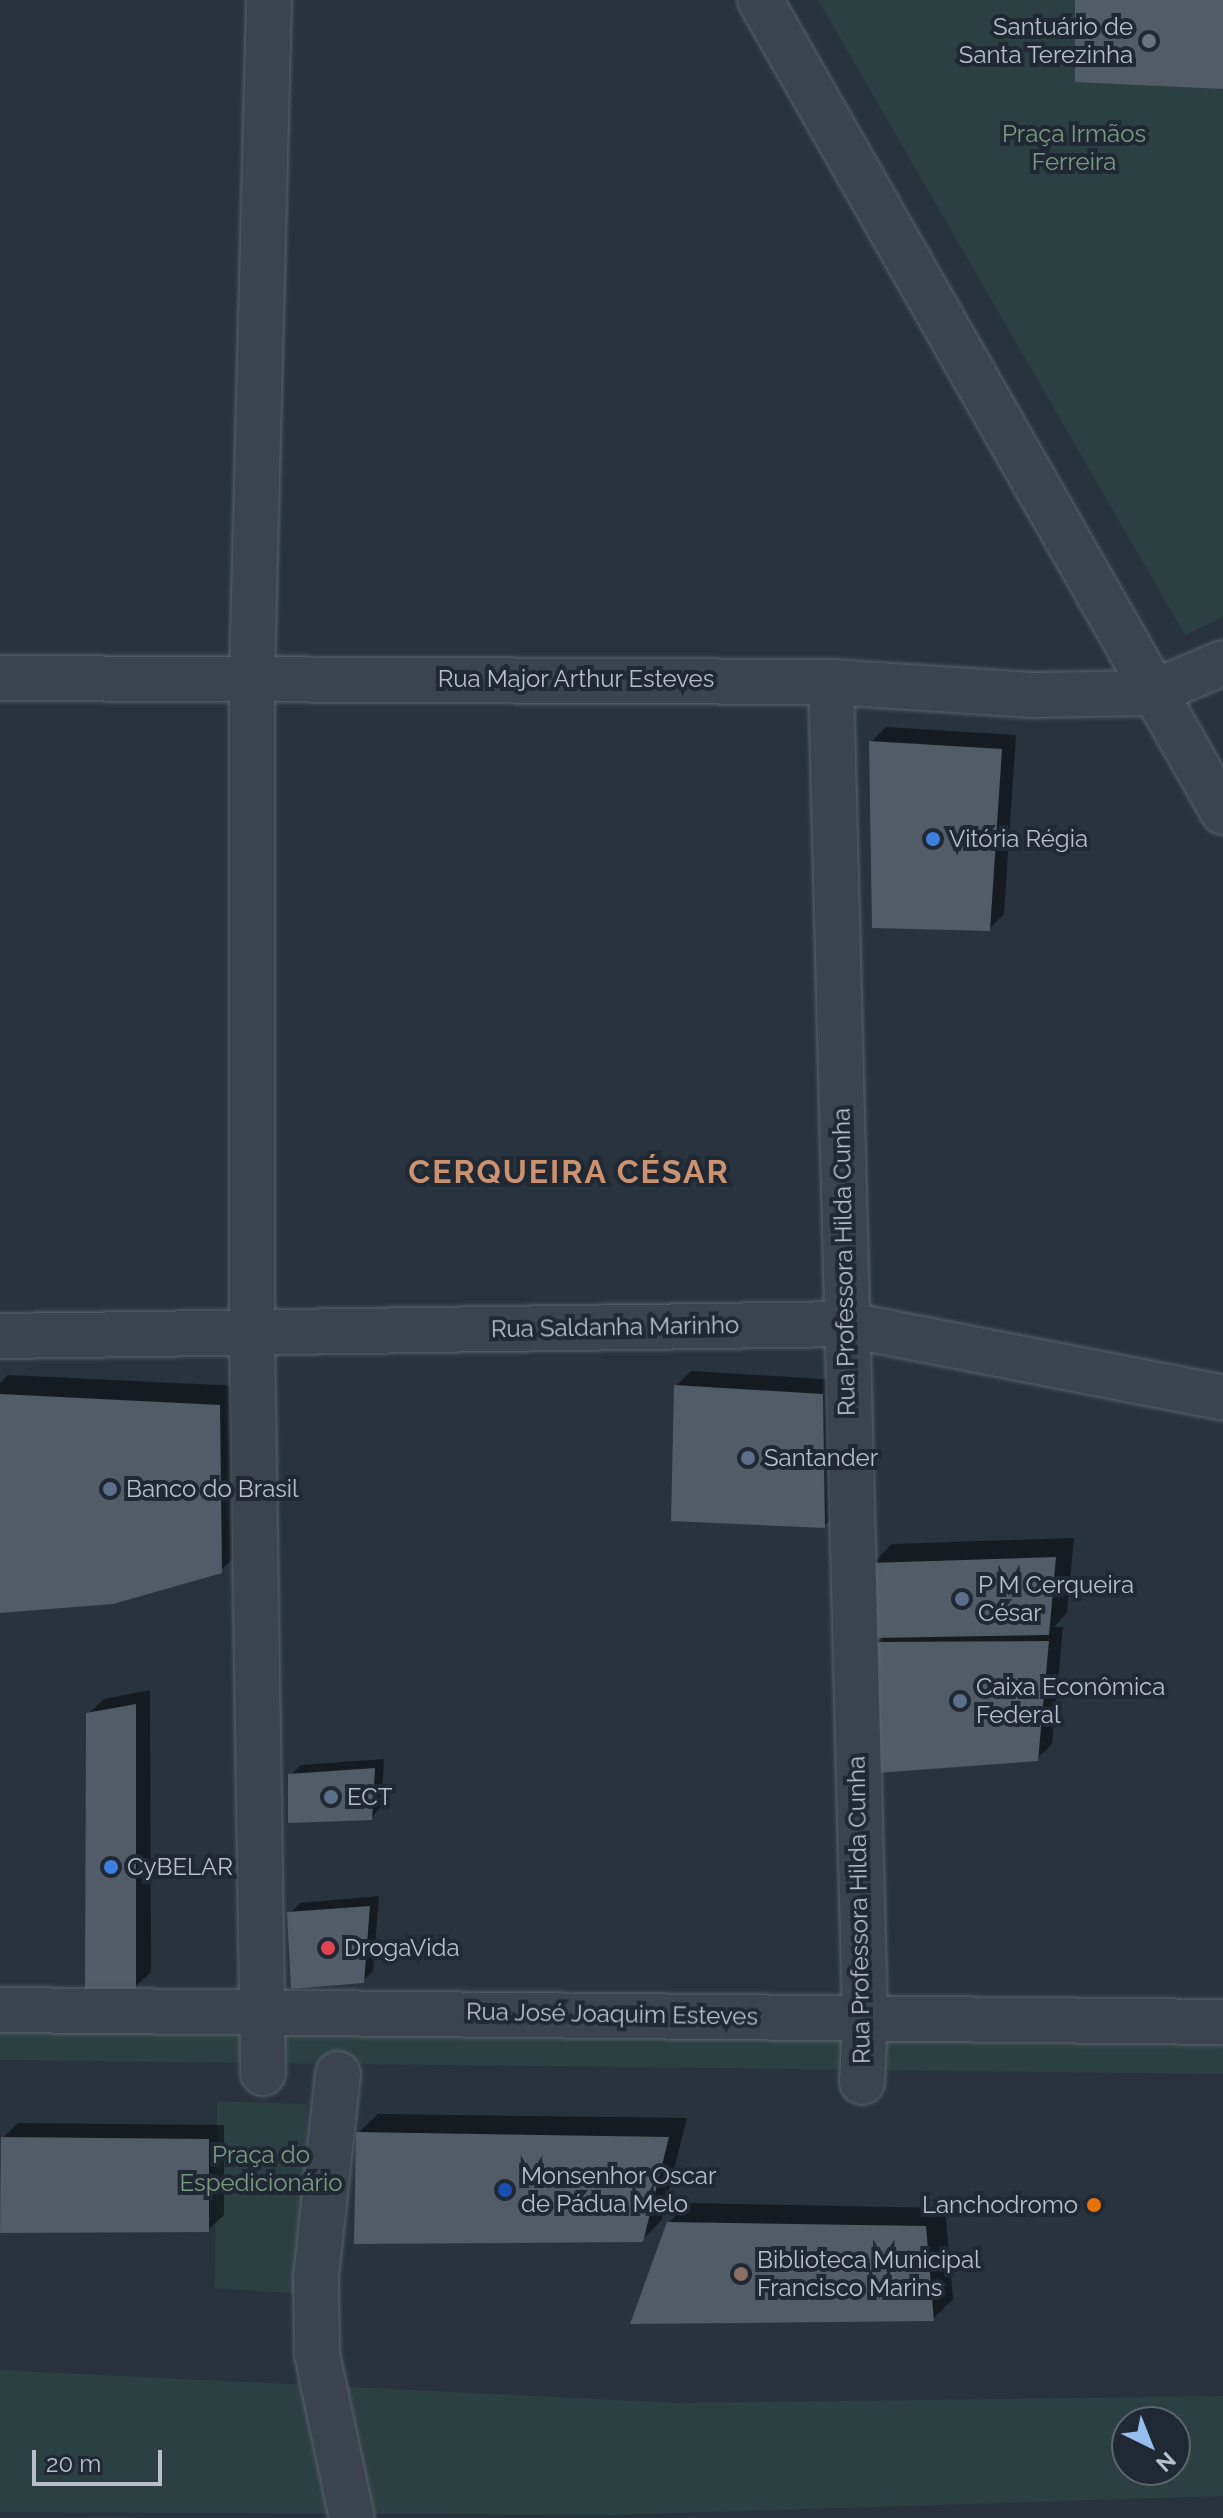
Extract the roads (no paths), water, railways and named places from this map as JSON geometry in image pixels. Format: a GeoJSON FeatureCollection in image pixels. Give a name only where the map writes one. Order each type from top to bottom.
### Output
{"type":"FeatureCollection","features":[{"type":"Feature","properties":{"kind":"street"},"geometry":{"type":"LineString","coordinates":[[263,2073],[252,1332],[252,677],[269,0]]}},
{"type":"Feature","properties":{"kind":"street"},"geometry":{"type":"LineString","coordinates":[[760,0],[1152,693],[1223,812]]}},
{"type":"Feature","properties":{"kind":"street"},"geometry":{"type":"LineString","coordinates":[[1152,693],[1223,663]]}},
{"type":"Feature","properties":{"kind":"street","name":"Rua Major Arthur Esteves"},"geometry":{"type":"LineString","coordinates":[[0,678],[831,682],[1032,695],[1152,693]]}},
{"type":"Feature","properties":{"kind":"street","name":"Rua Professora Hilda Cunha"},"geometry":{"type":"LineString","coordinates":[[831,682],[844,1324],[865,2017],[862,2082]]}},
{"type":"Feature","properties":{"kind":"street","name":"Rua Saldanha Marinho"},"geometry":{"type":"LineString","coordinates":[[0,1336],[844,1324],[1223,1398]]}},
{"type":"Feature","properties":{"kind":"street","name":"Rua José Joaquim Esteves"},"geometry":{"type":"LineString","coordinates":[[0,2010],[1223,2022]]}},
{"type":"Feature","properties":{"kind":"street"},"geometry":{"type":"LineString","coordinates":[[338,2074],[319,2237],[317,2354],[352,2518]]}},
{"type":"Feature","properties":{"kind":"place","name":"Santuário de Santa Terezinha"},"geometry":{"type":"Point","coordinates":[1149,41]}},
{"type":"Feature","properties":{"kind":"place","name":"Vitória Régia"},"geometry":{"type":"Point","coordinates":[933,839]}},
{"type":"Feature","properties":{"kind":"place","name":"Santander"},"geometry":{"type":"Point","coordinates":[748,1458]}},
{"type":"Feature","properties":{"kind":"place","name":"Banco do Brasil"},"geometry":{"type":"Point","coordinates":[110,1489]}},
{"type":"Feature","properties":{"kind":"place","name":"P M Cerqueira César"},"geometry":{"type":"Point","coordinates":[962,1599]}},
{"type":"Feature","properties":{"kind":"place","name":"Caixa Econômica Federal"},"geometry":{"type":"Point","coordinates":[960,1701]}},
{"type":"Feature","properties":{"kind":"place","name":"ECT"},"geometry":{"type":"Point","coordinates":[331,1797]}},
{"type":"Feature","properties":{"kind":"place","name":"CyBELAR"},"geometry":{"type":"Point","coordinates":[111,1867]}},
{"type":"Feature","properties":{"kind":"place","name":"DrogaVida"},"geometry":{"type":"Point","coordinates":[328,1948]}},
{"type":"Feature","properties":{"kind":"place","name":"Monsenhor Oscar de Pádua Melo"},"geometry":{"type":"Point","coordinates":[505,2190]}},
{"type":"Feature","properties":{"kind":"place","name":"Lanchodromo"},"geometry":{"type":"Point","coordinates":[1094,2205]}},
{"type":"Feature","properties":{"kind":"place","name":"Biblioteca Municipal Francisco Marins"},"geometry":{"type":"Point","coordinates":[741,2274]}},
{"type":"Feature","properties":{"kind":"district","name":"CERQUEIRA CÉSAR"},"geometry":{"type":"Point","coordinates":[569,1172]}},
{"type":"Feature","properties":{"kind":"park label","name":"Praça Irmãos Ferreira"},"geometry":{"type":"Point","coordinates":[1074,148]}},
{"type":"Feature","properties":{"kind":"park label","name":"Praça do Espedicionário"},"geometry":{"type":"Point","coordinates":[261,2169]}}]}
